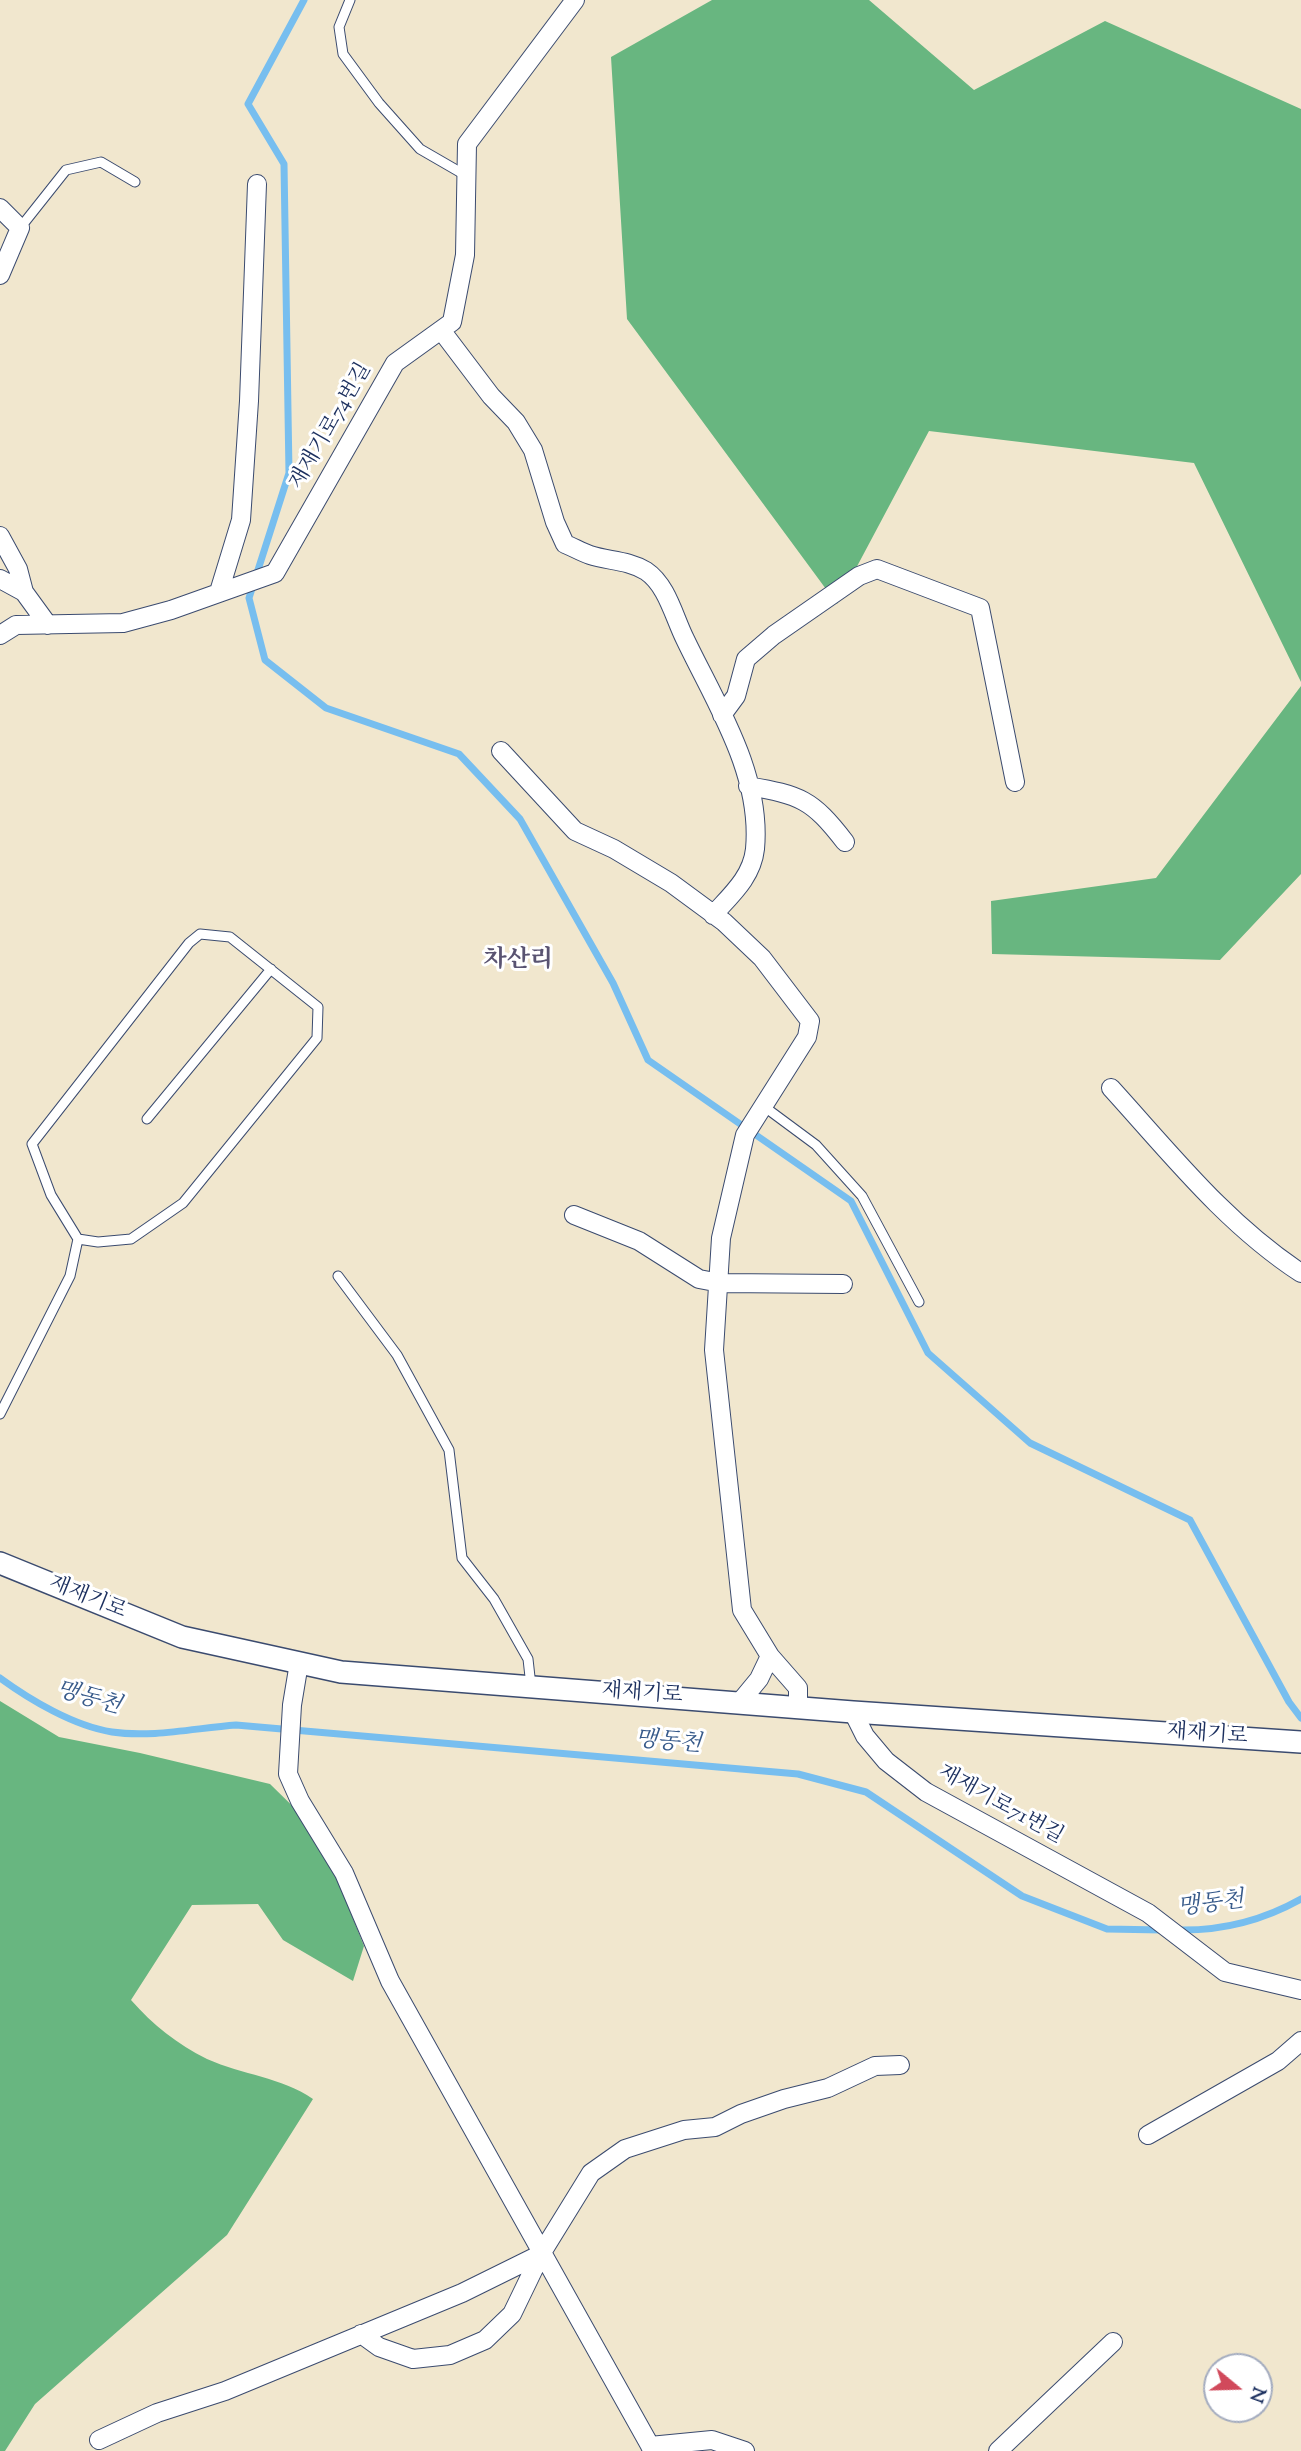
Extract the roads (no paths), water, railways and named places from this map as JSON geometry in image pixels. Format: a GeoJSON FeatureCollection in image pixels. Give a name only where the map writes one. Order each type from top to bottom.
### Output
{"type":"FeatureCollection","features":[{"type":"Feature","properties":{"kind":"street","name":"재재기로74번길"},"geometry":{"type":"LineString","coordinates":[[8,622],[48,625],[123,623],[275,573],[395,363],[452,322],[465,254],[467,144],[575,0]]}},
{"type":"Feature","properties":{"kind":"street"},"geometry":{"type":"LineString","coordinates":[[219,593],[241,520],[249,401],[257,184]]}},
{"type":"Feature","properties":{"kind":"street"},"geometry":{"type":"LineString","coordinates":[[0,208],[20,228],[0,275]]}},
{"type":"Feature","properties":{"kind":"street"},"geometry":{"type":"LineString","coordinates":[[441,330],[491,396],[516,422],[533,450],[555,522],[565,544],[590,555],[627,563],[646,571],[661,585],[722,715],[742,762],[748,786],[754,811],[755,850],[749,874],[713,915]]}},
{"type":"Feature","properties":{"kind":"street"},"geometry":{"type":"LineString","coordinates":[[0,536],[8,545],[24,592],[48,625]]}},
{"type":"Feature","properties":{"kind":"street"},"geometry":{"type":"LineString","coordinates":[[722,715],[736,696],[746,659],[774,635],[859,576],[877,569],[980,608],[1014,782]]}},
{"type":"Feature","properties":{"kind":"street"},"geometry":{"type":"LineString","coordinates":[[0,579],[24,592]]}},
{"type":"Feature","properties":{"kind":"street"},"geometry":{"type":"LineString","coordinates":[[0,635],[8,622]]}},
{"type":"Feature","properties":{"kind":"street"},"geometry":{"type":"LineString","coordinates":[[501,751],[575,831],[614,849],[671,884],[713,915],[762,958],[810,1021],[807,1037],[745,1135],[721,1238],[714,1350],[735,1565],[743,1610],[770,1656],[798,1688],[798,1707]]}},
{"type":"Feature","properties":{"kind":"street"},"geometry":{"type":"LineString","coordinates":[[748,786],[793,794],[823,812],[845,842]]}},
{"type":"Feature","properties":{"kind":"street"},"geometry":{"type":"LineString","coordinates":[[1111,1088],[1192,1181],[1268,1251],[1301,1273]]}},
{"type":"Feature","properties":{"kind":"street"},"geometry":{"type":"LineString","coordinates":[[574,1215],[639,1241],[699,1279],[720,1283],[843,1284]]}},
{"type":"Feature","properties":{"kind":"street","name":"재재기로"},"geometry":{"type":"LineString","coordinates":[[0,1563],[181,1637],[341,1672],[853,1712],[1301,1742]]}},
{"type":"Feature","properties":{"kind":"street"},"geometry":{"type":"LineString","coordinates":[[740,1702],[759,1679],[770,1656]]}},
{"type":"Feature","properties":{"kind":"street"},"geometry":{"type":"LineString","coordinates":[[299,1663],[292,1705],[288,1774],[300,1801],[344,1873],[390,1982],[651,2449],[712,2440],[745,2451]]}},
{"type":"Feature","properties":{"kind":"street","name":"재재기로71번길"},"geometry":{"type":"LineString","coordinates":[[853,1712],[865,1736],[886,1761],[926,1792],[1148,1913],[1225,1972],[1301,1990]]}},
{"type":"Feature","properties":{"kind":"street"},"geometry":{"type":"LineString","coordinates":[[1148,2136],[1278,2061],[1301,2041]]}},
{"type":"Feature","properties":{"kind":"street"},"geometry":{"type":"LineString","coordinates":[[361,2334],[379,2347],[413,2359],[450,2355],[485,2340],[512,2314],[541,2254],[591,2173],[625,2149],[684,2130],[715,2127],[773,2102],[828,2088],[875,2066],[900,2065]]}},
{"type":"Feature","properties":{"kind":"street"},"geometry":{"type":"LineString","coordinates":[[99,2440],[157,2413],[225,2391],[462,2293],[541,2254]]}},
{"type":"Feature","properties":{"kind":"street"},"geometry":{"type":"LineString","coordinates":[[998,2451],[1113,2342]]}},
{"type":"Feature","properties":{"kind":"lane"},"geometry":{"type":"LineString","coordinates":[[350,0],[339,27],[343,54],[379,103],[420,149],[467,176]]}},
{"type":"Feature","properties":{"kind":"lane"},"geometry":{"type":"LineString","coordinates":[[20,228],[66,170],[101,162],[135,182]]}},
{"type":"Feature","properties":{"kind":"lane"},"geometry":{"type":"LineString","coordinates":[[0,1414],[70,1276],[78,1239],[51,1195],[32,1144],[189,943],[200,934],[230,937],[318,1007],[317,1038],[183,1203],[131,1238],[98,1242],[78,1239]]}},
{"type":"Feature","properties":{"kind":"lane"},"geometry":{"type":"LineString","coordinates":[[147,1119],[271,969]]}},
{"type":"Feature","properties":{"kind":"lane"},"geometry":{"type":"LineString","coordinates":[[759,1111],[816,1145],[862,1196],[919,1303]]}},
{"type":"Feature","properties":{"kind":"lane"},"geometry":{"type":"LineString","coordinates":[[338,1276],[397,1355],[449,1450],[462,1558],[494,1599],[528,1659],[531,1686]]}},
{"type":"Feature","properties":{"kind":"waterway"},"geometry":{"type":"LineString","coordinates":[[304,0],[248,104],[284,164],[289,473],[249,598],[265,660],[326,708],[459,754],[520,819],[613,983],[648,1060],[851,1201],[928,1353],[1030,1443],[1190,1520],[1289,1702],[1301,1718]]}},
{"type":"Feature","properties":{"kind":"waterway","name":"맹동천"},"geometry":{"type":"LineString","coordinates":[[0,1678],[53,1711],[98,1729],[127,1734],[236,1725],[798,1774],[866,1792],[1022,1896],[1107,1929],[1162,1930]]}},
{"type":"Feature","properties":{"kind":"waterway","name":"맹동천"},"geometry":{"type":"LineString","coordinates":[[1177,1930],[1210,1929],[1241,1923],[1272,1913],[1301,1899]]}},
{"type":"Feature","properties":{"kind":"district","name":"차산리"},"geometry":{"type":"Point","coordinates":[518,962]}}]}
